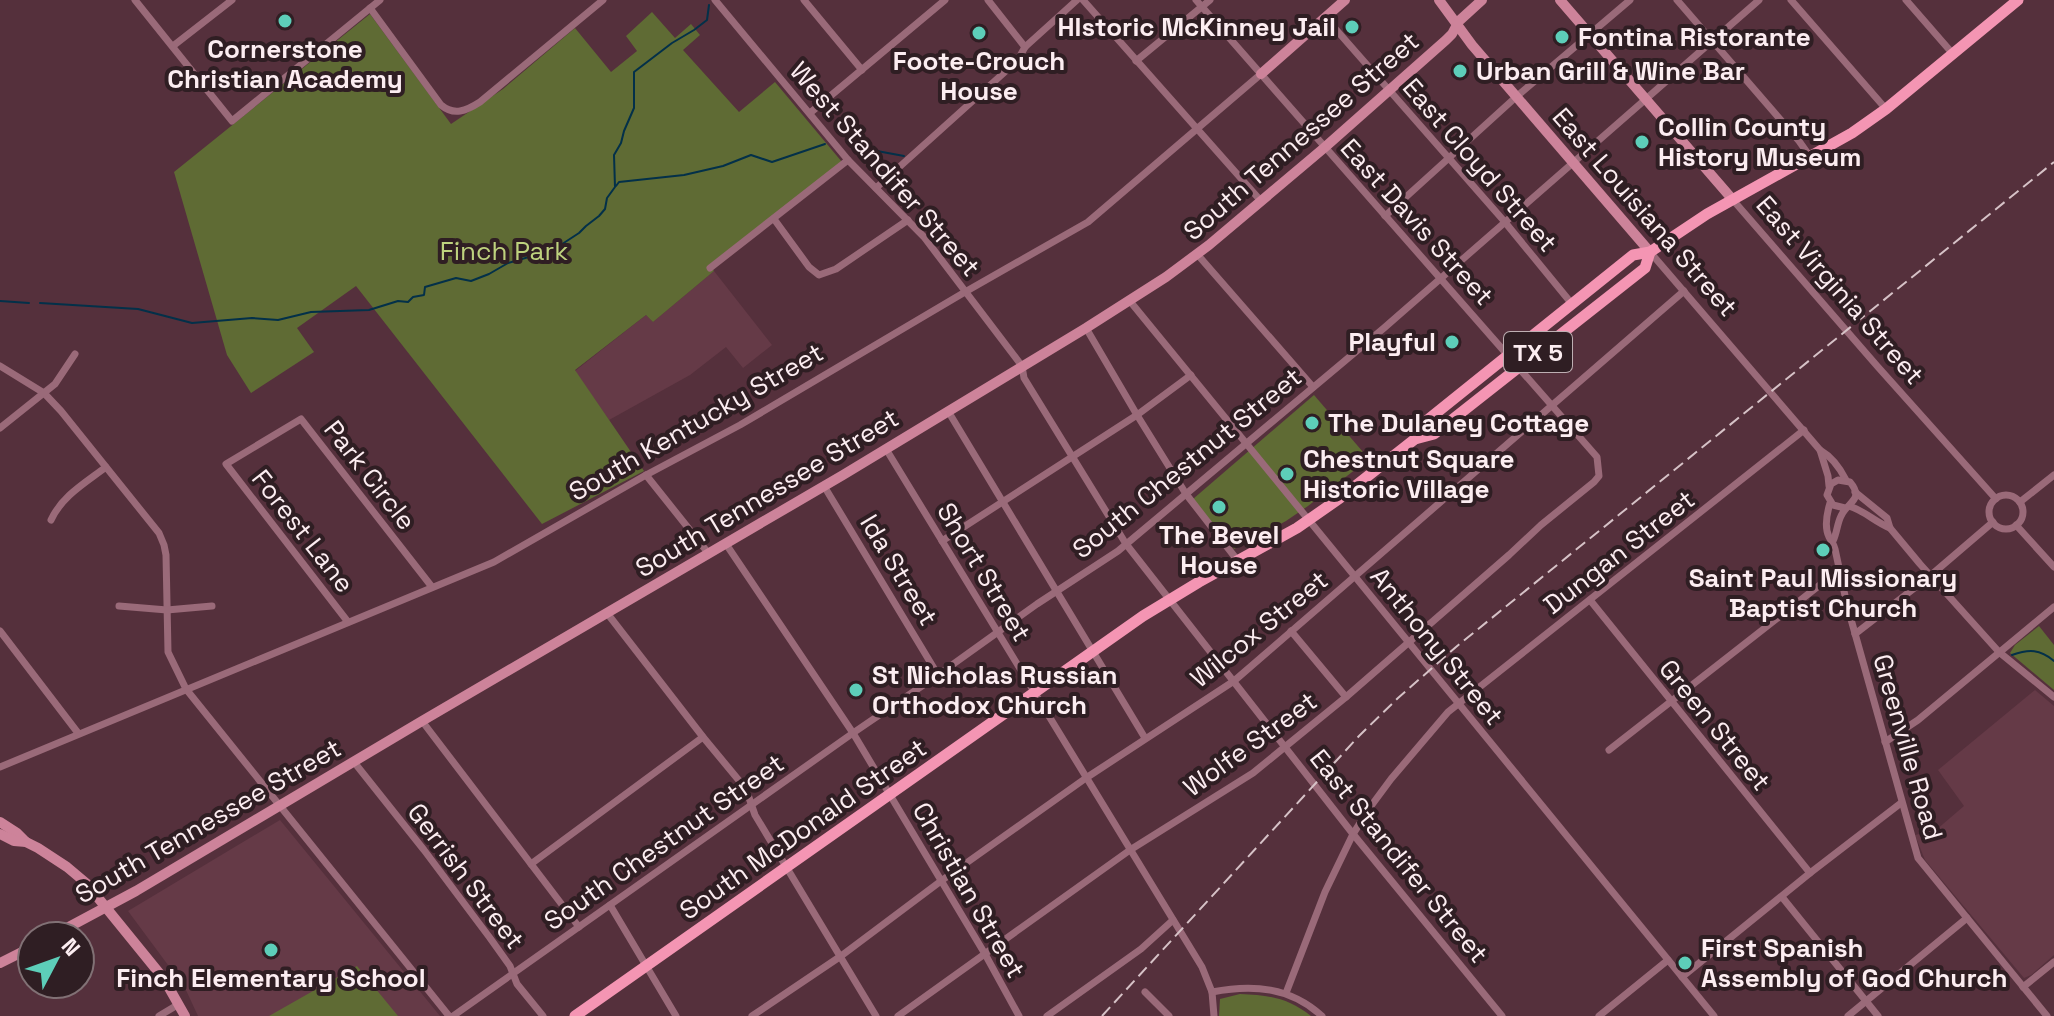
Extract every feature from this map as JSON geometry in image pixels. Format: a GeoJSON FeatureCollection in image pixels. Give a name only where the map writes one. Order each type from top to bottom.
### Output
{"type":"FeatureCollection","features":[{"type":"Feature","properties":{"kind":"main road","name":"TX 5"},"geometry":{"type":"LineString","coordinates":[[1650,252],[1687,226],[1852,133],[1886,109],[2018,0]]}},
{"type":"Feature","properties":{"kind":"main road","name":"South McDonald Street"},"geometry":{"type":"LineString","coordinates":[[575,1016],[1169,600],[1308,520],[1340,498],[1415,439],[1425,422],[1633,255],[1650,252],[1645,268],[1434,434],[1415,439]]}},
{"type":"Feature","properties":{"kind":"street"},"geometry":{"type":"LineString","coordinates":[[135,0],[232,121],[380,0]]}},
{"type":"Feature","properties":{"kind":"street"},"geometry":{"type":"LineString","coordinates":[[173,46],[232,0]]}},
{"type":"Feature","properties":{"kind":"street"},"geometry":{"type":"LineString","coordinates":[[370,8],[441,105],[457,112],[480,102],[603,0]]}},
{"type":"Feature","properties":{"kind":"street","name":"West Standifer Street"},"geometry":{"type":"LineString","coordinates":[[715,0],[848,160],[924,237],[1022,366]]}},
{"type":"Feature","properties":{"kind":"street"},"geometry":{"type":"LineString","coordinates":[[804,0],[862,70]]}},
{"type":"Feature","properties":{"kind":"street"},"geometry":{"type":"LineString","coordinates":[[810,113],[945,0]]}},
{"type":"Feature","properties":{"kind":"street"},"geometry":{"type":"LineString","coordinates":[[988,0],[1025,47]]}},
{"type":"Feature","properties":{"kind":"street"},"geometry":{"type":"LineString","coordinates":[[876,188],[1007,70],[1025,47],[1080,0],[1261,201]]}},
{"type":"Feature","properties":{"kind":"street"},"geometry":{"type":"LineString","coordinates":[[1136,61],[1199,3],[1210,0]]}},
{"type":"Feature","properties":{"kind":"street","name":"South Kentucky Street"},"geometry":{"type":"LineString","coordinates":[[0,767],[494,562],[740,425],[1088,222],[1345,0]]}},
{"type":"Feature","properties":{"kind":"street","name":"East Louisiana Street"},"geometry":{"type":"LineString","coordinates":[[1439,0],[1516,97],[1804,430],[1820,450],[1829,487]]}},
{"type":"Feature","properties":{"kind":"street","name":"South Tennessee Street"},"geometry":{"type":"LineString","coordinates":[[82,920],[824,486],[1129,300],[1197,254],[1324,148],[1452,34],[1457,24],[1482,0]]}},
{"type":"Feature","properties":{"kind":"street","name":"East Virginia Street"},"geometry":{"type":"LineString","coordinates":[[1560,0],[1996,499]]}},
{"type":"Feature","properties":{"kind":"street"},"geometry":{"type":"LineString","coordinates":[[1385,216],[1516,97],[1630,0]]}},
{"type":"Feature","properties":{"kind":"street"},"geometry":{"type":"LineString","coordinates":[[1677,0],[1811,158]]}},
{"type":"Feature","properties":{"kind":"street","name":"South Chestnut Street"},"geometry":{"type":"LineString","coordinates":[[451,1016],[1056,590],[1126,544],[1440,278],[1759,0]]}},
{"type":"Feature","properties":{"kind":"street"},"geometry":{"type":"LineString","coordinates":[[1791,0],[1886,109]]}},
{"type":"Feature","properties":{"kind":"street"},"geometry":{"type":"LineString","coordinates":[[1906,0],[1953,54]]}},
{"type":"Feature","properties":{"kind":"street","name":"East Davis Street"},"geometry":{"type":"LineString","coordinates":[[1199,3],[1597,457],[1599,472]]}},
{"type":"Feature","properties":{"kind":"street","name":"East Cloyd Street"},"geometry":{"type":"LineString","coordinates":[[1325,17],[1450,158],[1572,304]]}},
{"type":"Feature","properties":{"kind":"street"},"geometry":{"type":"LineString","coordinates":[[710,268],[848,160]]}},
{"type":"Feature","properties":{"kind":"street"},"geometry":{"type":"LineString","coordinates":[[774,219],[809,267],[819,275],[836,269],[908,220]]}},
{"type":"Feature","properties":{"kind":"street"},"geometry":{"type":"LineString","coordinates":[[1197,254],[1313,387]]}},
{"type":"Feature","properties":{"kind":"street","name":"Wilcox Street"},"geometry":{"type":"LineString","coordinates":[[752,1016],[841,956],[1086,778],[1234,681],[1684,291]]}},
{"type":"Feature","properties":{"kind":"street","name":"Anthony Street"},"geometry":{"type":"LineString","coordinates":[[1129,300],[1714,1016]]}},
{"type":"Feature","properties":{"kind":"street"},"geometry":{"type":"LineString","coordinates":[[1086,328],[1186,494],[1238,561]]}},
{"type":"Feature","properties":{"kind":"street"},"geometry":{"type":"LineString","coordinates":[[0,428],[55,384],[75,354]]}},
{"type":"Feature","properties":{"kind":"street"},"geometry":{"type":"LineString","coordinates":[[0,366],[44,393],[159,533],[166,555],[168,652],[186,689],[451,1016]]}},
{"type":"Feature","properties":{"kind":"street","name":"East Standifer Street"},"geometry":{"type":"LineString","coordinates":[[1022,366],[1024,378],[1126,544],[1353,834],[1502,1016]]}},
{"type":"Feature","properties":{"kind":"street"},"geometry":{"type":"LineString","coordinates":[[942,541],[1137,415],[1191,375]]}},
{"type":"Feature","properties":{"kind":"street"},"geometry":{"type":"LineString","coordinates":[[948,411],[1145,738]]}},
{"type":"Feature","properties":{"kind":"street","name":"Park Circle"},"geometry":{"type":"LineString","coordinates":[[226,464],[301,419],[432,587]]}},
{"type":"Feature","properties":{"kind":"street","name":"Dungan Street"},"geometry":{"type":"LineString","coordinates":[[1286,993],[1325,892],[1353,834],[1391,779],[1448,712],[1804,430]]}},
{"type":"Feature","properties":{"kind":"street","name":"Short Street"},"geometry":{"type":"LineString","coordinates":[[886,449],[1173,920],[1204,972],[1212,992]]}},
{"type":"Feature","properties":{"kind":"street","name":"East Louisiana Street"},"geometry":{"type":"LineString","coordinates":[[1820,450],[1827,454],[1846,480]]}},
{"type":"Feature","properties":{"kind":"street","name":"Forest Lane"},"geometry":{"type":"LineString","coordinates":[[226,464],[348,622]]}},
{"type":"Feature","properties":{"kind":"street"},"geometry":{"type":"LineString","coordinates":[[51,520],[64,499],[106,467]]}},
{"type":"Feature","properties":{"kind":"street","name":"Wolfe Street"},"geometry":{"type":"LineString","coordinates":[[898,1016],[1130,850],[1243,780],[1409,643],[1594,482],[1599,472]]}},
{"type":"Feature","properties":{"kind":"street"},"geometry":{"type":"LineString","coordinates":[[646,475],[709,554]]}},
{"type":"Feature","properties":{"kind":"street"},"geometry":{"type":"LineString","coordinates":[[2020,502],[2054,475]]}},
{"type":"Feature","properties":{"kind":"street"},"geometry":{"type":"LineString","coordinates":[[1890,528],[1887,518],[1855,492],[1846,480],[1834,482],[1829,487],[1827,495],[1830,503],[1869,514],[1890,528],[1999,652],[2054,697]]}},
{"type":"Feature","properties":{"kind":"street","name":"Ida Street"},"geometry":{"type":"LineString","coordinates":[[824,486],[938,675]]}},
{"type":"Feature","properties":{"kind":"street"},"geometry":{"type":"LineString","coordinates":[[1833,541],[1839,518],[1854,500],[1855,492]]}},
{"type":"Feature","properties":{"kind":"street"},"geometry":{"type":"LineString","coordinates":[[2007,495],[2020,502],[2023,514],[2016,525],[2003,528],[1993,522],[1990,512],[1996,499],[2007,495]]}},
{"type":"Feature","properties":{"kind":"street","name":"Greenville Road"},"geometry":{"type":"LineString","coordinates":[[1830,503],[1827,534],[1833,541],[1855,634],[1918,858],[2045,1015]]}},
{"type":"Feature","properties":{"kind":"street"},"geometry":{"type":"LineString","coordinates":[[1855,634],[1993,522]]}},
{"type":"Feature","properties":{"kind":"street"},"geometry":{"type":"LineString","coordinates":[[2016,525],[2054,567]]}},
{"type":"Feature","properties":{"kind":"street","name":"Christian Street"},"geometry":{"type":"LineString","coordinates":[[726,544],[853,733],[1019,1016]]}},
{"type":"Feature","properties":{"kind":"street"},"geometry":{"type":"LineString","coordinates":[[1609,750],[1839,570]]}},
{"type":"Feature","properties":{"kind":"street","name":"Green Street"},"geometry":{"type":"LineString","coordinates":[[1590,600],[1810,873]]}},
{"type":"Feature","properties":{"kind":"street"},"geometry":{"type":"LineString","coordinates":[[119,606],[167,610],[212,606]]}},
{"type":"Feature","properties":{"kind":"street"},"geometry":{"type":"LineString","coordinates":[[1885,742],[1918,720],[2054,607]]}},
{"type":"Feature","properties":{"kind":"street"},"geometry":{"type":"LineString","coordinates":[[607,613],[746,789],[755,815],[876,1016]]}},
{"type":"Feature","properties":{"kind":"street"},"geometry":{"type":"LineString","coordinates":[[0,631],[78,733]]}},
{"type":"Feature","properties":{"kind":"street"},"geometry":{"type":"LineString","coordinates":[[1291,631],[1346,697]]}},
{"type":"Feature","properties":{"kind":"street"},"geometry":{"type":"LineString","coordinates":[[422,721],[579,927]]}},
{"type":"Feature","properties":{"kind":"street"},"geometry":{"type":"LineString","coordinates":[[531,864],[703,737]]}},
{"type":"Feature","properties":{"kind":"street","name":"Gerrish Street"},"geometry":{"type":"LineString","coordinates":[[354,762],[490,938],[510,966],[517,984],[543,1016]]}},
{"type":"Feature","properties":{"kind":"street"},"geometry":{"type":"LineString","coordinates":[[1682,977],[1901,803]]}},
{"type":"Feature","properties":{"kind":"street"},"geometry":{"type":"LineString","coordinates":[[0,822],[74,873],[107,907],[164,979],[185,1016]]}},
{"type":"Feature","properties":{"kind":"street"},"geometry":{"type":"LineString","coordinates":[[0,834],[14,841],[26,842]]}},
{"type":"Feature","properties":{"kind":"street"},"geometry":{"type":"LineString","coordinates":[[1782,897],[1878,1016]]}},
{"type":"Feature","properties":{"kind":"street"},"geometry":{"type":"LineString","coordinates":[[610,905],[676,1016]]}},
{"type":"Feature","properties":{"kind":"street"},"geometry":{"type":"LineString","coordinates":[[1848,1016],[1967,918]]}},
{"type":"Feature","properties":{"kind":"street"},"geometry":{"type":"LineString","coordinates":[[1047,1016],[1141,949],[1173,920]]}},
{"type":"Feature","properties":{"kind":"street"},"geometry":{"type":"LineString","coordinates":[[1599,1016],[1668,960]]}},
{"type":"Feature","properties":{"kind":"street"},"geometry":{"type":"LineString","coordinates":[[2023,987],[2054,962]]}},
{"type":"Feature","properties":{"kind":"street"},"geometry":{"type":"LineString","coordinates":[[1214,1016],[1212,992],[1247,987],[1286,993],[1322,1016]]}},
{"type":"Feature","properties":{"kind":"street"},"geometry":{"type":"LineString","coordinates":[[1145,992],[1169,1016]]}},
{"type":"Feature","properties":{"kind":"street"},"geometry":{"type":"LineString","coordinates":[[159,1016],[179,1004]]}},
{"type":"Feature","properties":{"kind":"shaded area"},"geometry":{"type":"Polygon","coordinates":[[[714,271],[772,345],[743,368],[726,347],[690,375],[609,420],[575,371],[646,315],[653,322],[714,271]]]}},
{"type":"Feature","properties":{"kind":"shaded area"},"geometry":{"type":"Polygon","coordinates":[[[2035,690],[2054,706],[2054,955],[2024,978],[1925,860],[1915,835],[1936,830],[1964,806],[1938,770],[2035,690]]]}},
{"type":"Feature","properties":{"kind":"shaded area","name":"Finch Elementary School"},"geometry":{"type":"Polygon","coordinates":[[[280,820],[440,1016],[198,1016],[185,988],[128,911],[280,820]]]}},
{"type":"Feature","properties":{"kind":"green space","name":"Finch Park"},"geometry":{"type":"Polygon","coordinates":[[[652,12],[675,38],[691,24],[700,35],[683,50],[739,112],[775,82],[842,162],[709,265],[714,271],[653,322],[646,315],[575,370],[644,471],[542,524],[356,286],[297,328],[314,352],[251,393],[227,355],[174,172],[370,14],[451,124],[503,89],[575,28],[611,72],[637,51],[626,36],[652,12]]]}},
{"type":"Feature","properties":{"kind":"green space","name":"Chestnut Square Historic Village"},"geometry":{"type":"Polygon","coordinates":[[[1314,395],[1369,459],[1286,521],[1234,549],[1193,499],[1314,395]]]}},
{"type":"Feature","properties":{"kind":"green space"},"geometry":{"type":"Polygon","coordinates":[[[2039,626],[2054,645],[2054,690],[2010,653],[2015,645],[2039,626]]]}},
{"type":"Feature","properties":{"kind":"green space"},"geometry":{"type":"Polygon","coordinates":[[[357,966],[398,1016],[269,1016],[357,966]]]}},
{"type":"Feature","properties":{"kind":"green space"},"geometry":{"type":"Polygon","coordinates":[[[1240,994],[1278,999],[1311,1016],[1219,1016],[1220,999],[1240,994]]]}},
{"type":"Feature","properties":{"kind":"waterway"},"geometry":{"type":"LineString","coordinates":[[40,303],[138,309],[192,323],[252,318],[278,320],[311,312],[369,310],[398,301],[408,302],[413,297],[424,295],[425,287],[456,278],[471,281],[508,263],[553,250],[579,233],[605,209],[607,198],[615,187],[614,155],[634,108],[634,72],[707,20],[709,5]]}},
{"type":"Feature","properties":{"kind":"waterway"},"geometry":{"type":"LineString","coordinates":[[616,186],[619,182],[684,175],[723,166],[751,155],[772,162],[825,144]]}},
{"type":"Feature","properties":{"kind":"waterway"},"geometry":{"type":"LineString","coordinates":[[855,150],[904,156]]}},
{"type":"Feature","properties":{"kind":"waterway"},"geometry":{"type":"LineString","coordinates":[[0,301],[29,303]]}},
{"type":"Feature","properties":{"kind":"waterway"},"geometry":{"type":"LineString","coordinates":[[2012,655],[2034,651],[2054,661]]}},
{"type":"Feature","properties":{"kind":"railway"},"geometry":{"type":"LineString","coordinates":[[1102,1016],[1359,736],[1398,698],[1456,647],[2054,162]]}},
{"type":"Feature","properties":{"kind":"place","name":"Cornerstone Christian Academy"},"geometry":{"type":"Point","coordinates":[285,21]}},
{"type":"Feature","properties":{"kind":"place","name":"HIstoric McKinney Jail"},"geometry":{"type":"Point","coordinates":[1352,27]}},
{"type":"Feature","properties":{"kind":"place","name":"Foote-Crouch House"},"geometry":{"type":"Point","coordinates":[979,33]}},
{"type":"Feature","properties":{"kind":"place","name":"Fontina Ristorante"},"geometry":{"type":"Point","coordinates":[1562,37]}},
{"type":"Feature","properties":{"kind":"place","name":"Urban Grill & Wine Bar"},"geometry":{"type":"Point","coordinates":[1460,71]}},
{"type":"Feature","properties":{"kind":"place","name":"Collin County History Museum"},"geometry":{"type":"Point","coordinates":[1642,142]}},
{"type":"Feature","properties":{"kind":"place","name":"Playful"},"geometry":{"type":"Point","coordinates":[1452,342]}},
{"type":"Feature","properties":{"kind":"place","name":"The Dulaney Cottage"},"geometry":{"type":"Point","coordinates":[1312,423]}},
{"type":"Feature","properties":{"kind":"place","name":"Chestnut Square Historic Village"},"geometry":{"type":"Point","coordinates":[1287,474]}},
{"type":"Feature","properties":{"kind":"place","name":"The Bevel House"},"geometry":{"type":"Point","coordinates":[1219,507]}},
{"type":"Feature","properties":{"kind":"place","name":"Saint Paul Missionary Baptist Church"},"geometry":{"type":"Point","coordinates":[1823,550]}},
{"type":"Feature","properties":{"kind":"place","name":"St Nicholas Russian Orthodox Church"},"geometry":{"type":"Point","coordinates":[856,690]}},
{"type":"Feature","properties":{"kind":"place","name":"Finch Elementary School"},"geometry":{"type":"Point","coordinates":[271,950]}},
{"type":"Feature","properties":{"kind":"place","name":"First Spanish Assembly of God Church"},"geometry":{"type":"Point","coordinates":[1685,963]}}]}
